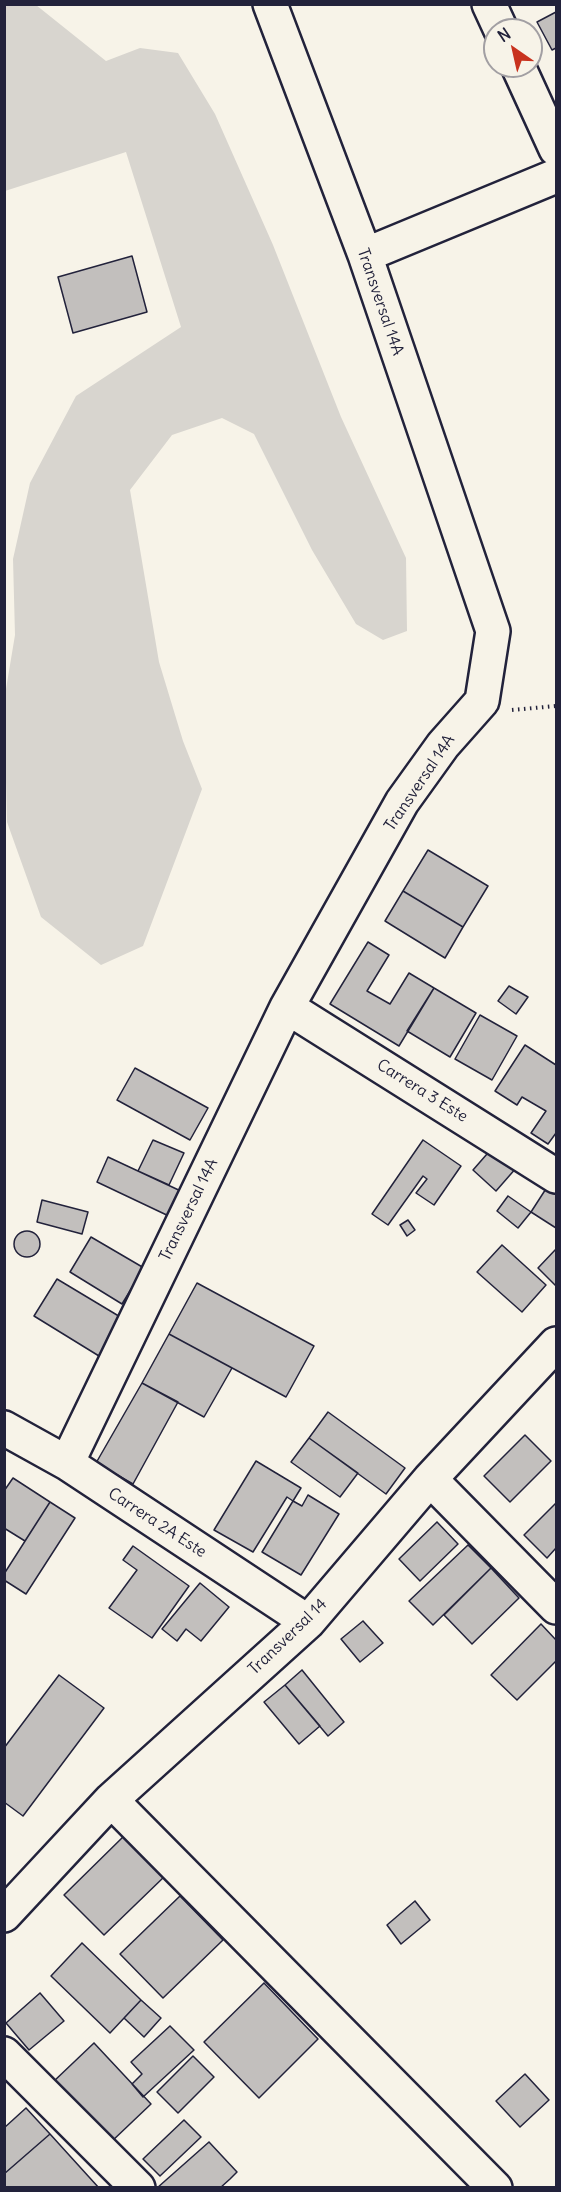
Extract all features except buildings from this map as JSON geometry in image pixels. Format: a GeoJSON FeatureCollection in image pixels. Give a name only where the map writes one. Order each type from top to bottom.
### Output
{"type":"FeatureCollection","features":[{"type":"Feature","properties":{"kind":"street","name":"Transversal 14A"},"geometry":{"type":"LineString","coordinates":[[67,1463],[287,1007],[402,802],[442,745],[482,701],[493,631],[365,255],[270,4]]}},
{"type":"Feature","properties":{"kind":"street"},"geometry":{"type":"LineString","coordinates":[[489,4],[495,18]]}},
{"type":"Feature","properties":{"kind":"street"},"geometry":{"type":"LineString","coordinates":[[523,78],[556,149]]}},
{"type":"Feature","properties":{"kind":"street"},"geometry":{"type":"LineString","coordinates":[[365,255],[556,176]]}},
{"type":"Feature","properties":{"kind":"street","name":"Carrera 3 Este"},"geometry":{"type":"LineString","coordinates":[[287,1007],[556,1176]]}},
{"type":"Feature","properties":{"kind":"street","name":"Transversal 14"},"geometry":{"type":"LineString","coordinates":[[4,1915],[111,1800],[308,1622],[430,1479],[556,1344]]}},
{"type":"Feature","properties":{"kind":"street","name":"Carrera 2A Este"},"geometry":{"type":"LineString","coordinates":[[4,1428],[67,1463],[308,1622]]}},
{"type":"Feature","properties":{"kind":"street"},"geometry":{"type":"LineString","coordinates":[[430,1479],[556,1607]]}},
{"type":"Feature","properties":{"kind":"street"},"geometry":{"type":"LineString","coordinates":[[111,1800],[495,2187]]}},
{"type":"Feature","properties":{"kind":"street"},"geometry":{"type":"LineString","coordinates":[[4,2054],[138,2187]]}},
{"type":"Feature","properties":{"kind":"path"},"geometry":{"type":"LineString","coordinates":[[482,701],[510,710],[556,706]]}},
{"type":"Feature","properties":{"kind":"shaded area"},"geometry":{"type":"Polygon","coordinates":[[[4,5],[36,5],[106,61],[140,48],[178,53],[215,114],[273,245],[341,417],[406,558],[407,631],[383,640],[356,624],[312,550],[254,434],[222,418],[172,435],[130,490],[159,662],[183,741],[202,789],[143,946],[101,965],[41,917],[7,822],[4,701],[15,635],[13,559],[30,483],[76,396],[181,327],[126,152],[5,191],[4,5]]]}}]}
